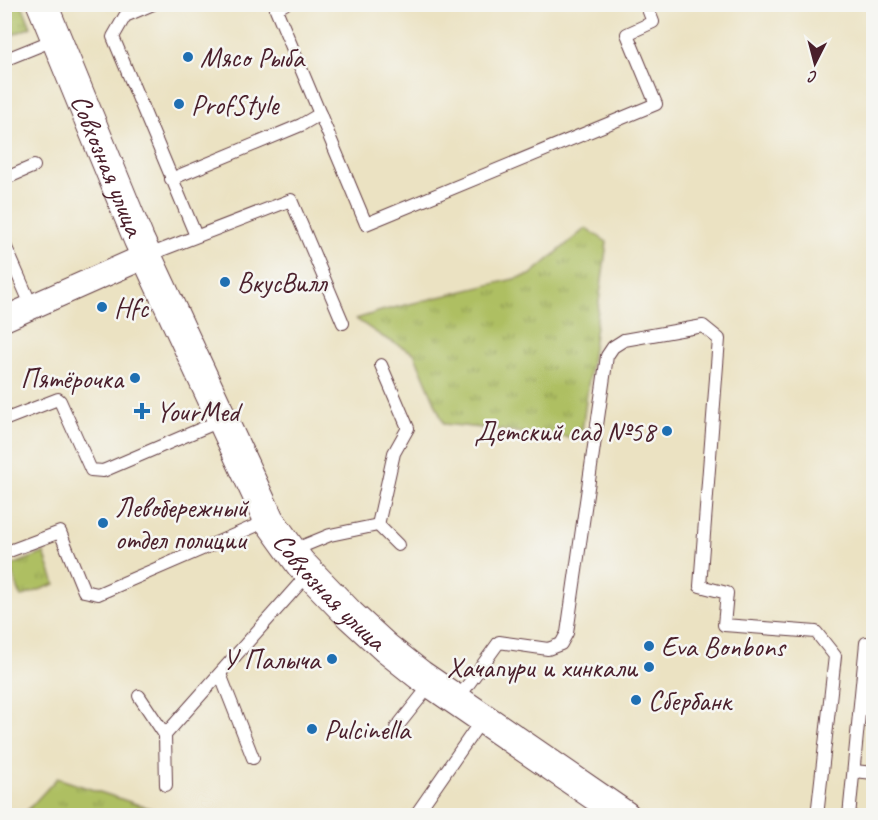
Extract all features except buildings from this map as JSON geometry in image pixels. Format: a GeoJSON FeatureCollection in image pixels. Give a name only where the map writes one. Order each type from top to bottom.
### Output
{"type":"FeatureCollection","features":[{"type":"Feature","properties":{"kind":"street","name":"Совхозная улица"},"geometry":{"type":"LineString","coordinates":[[42,4],[146,256],[269,520],[300,563],[386,648],[432,683],[625,816]]}},
{"type":"Feature","properties":{"kind":"street"},"geometry":{"type":"LineString","coordinates":[[4,319],[146,256]]}},
{"type":"Feature","properties":{"kind":"lane"},"geometry":{"type":"LineString","coordinates":[[153,4],[125,16],[113,37],[196,236]]}},
{"type":"Feature","properties":{"kind":"lane"},"geometry":{"type":"LineString","coordinates":[[285,4],[276,9],[366,224],[656,104],[627,34],[653,22],[646,4]]}},
{"type":"Feature","properties":{"kind":"lane"},"geometry":{"type":"LineString","coordinates":[[4,60],[56,39]]}},
{"type":"Feature","properties":{"kind":"lane"},"geometry":{"type":"LineString","coordinates":[[171,179],[320,114]]}},
{"type":"Feature","properties":{"kind":"lane"},"geometry":{"type":"LineString","coordinates":[[4,179],[34,166]]}},
{"type":"Feature","properties":{"kind":"lane"},"geometry":{"type":"LineString","coordinates":[[146,256],[291,200],[343,323]]}},
{"type":"Feature","properties":{"kind":"lane"},"geometry":{"type":"LineString","coordinates":[[4,243],[9,266],[32,307]]}},
{"type":"Feature","properties":{"kind":"lane"},"geometry":{"type":"LineString","coordinates":[[457,700],[499,642],[548,649],[561,644],[567,633],[607,356],[613,347],[624,340],[703,326],[719,339],[700,586],[727,593],[723,625],[816,632],[835,656],[817,816]]}},
{"type":"Feature","properties":{"kind":"lane"},"geometry":{"type":"LineString","coordinates":[[378,525],[394,453],[408,428],[381,365]]}},
{"type":"Feature","properties":{"kind":"lane"},"geometry":{"type":"LineString","coordinates":[[4,420],[58,399],[91,470],[103,471],[222,420]]}},
{"type":"Feature","properties":{"kind":"lane"},"geometry":{"type":"LineString","coordinates":[[4,553],[60,532],[84,591],[98,594],[269,520]]}},
{"type":"Feature","properties":{"kind":"lane"},"geometry":{"type":"LineString","coordinates":[[378,525],[398,545]]}},
{"type":"Feature","properties":{"kind":"lane"},"geometry":{"type":"LineString","coordinates":[[165,735],[220,674],[300,563],[330,535],[378,525]]}},
{"type":"Feature","properties":{"kind":"lane"},"geometry":{"type":"LineString","coordinates":[[849,816],[866,643]]}},
{"type":"Feature","properties":{"kind":"lane"},"geometry":{"type":"LineString","coordinates":[[220,674],[253,758]]}},
{"type":"Feature","properties":{"kind":"lane"},"geometry":{"type":"LineString","coordinates":[[396,728],[432,683]]}},
{"type":"Feature","properties":{"kind":"lane"},"geometry":{"type":"LineString","coordinates":[[139,696],[165,735],[166,785]]}},
{"type":"Feature","properties":{"kind":"lane"},"geometry":{"type":"LineString","coordinates":[[415,816],[483,717]]}},
{"type":"Feature","properties":{"kind":"lane"},"geometry":{"type":"LineString","coordinates":[[854,771],[873,773]]}},
{"type":"Feature","properties":{"kind":"green space"},"geometry":{"type":"Polygon","coordinates":[[[5,4],[22,5],[31,27],[5,38],[5,4]]]}},
{"type":"Feature","properties":{"kind":"green space"},"geometry":{"type":"Polygon","coordinates":[[[586,228],[607,242],[581,439],[444,424],[414,353],[383,337],[356,319],[530,275],[586,228]]]}},
{"type":"Feature","properties":{"kind":"green space"},"geometry":{"type":"Polygon","coordinates":[[[44,553],[55,584],[21,597],[10,566],[44,553]]]}},
{"type":"Feature","properties":{"kind":"green space"},"geometry":{"type":"Polygon","coordinates":[[[57,778],[170,815],[23,815],[57,778]]]}},
{"type":"Feature","properties":{"kind":"place","name":"Мясо Рыба"},"geometry":{"type":"Point","coordinates":[188,57]}},
{"type":"Feature","properties":{"kind":"place","name":"ProfStyle"},"geometry":{"type":"Point","coordinates":[179,104]}},
{"type":"Feature","properties":{"kind":"place","name":"ВкусВилл"},"geometry":{"type":"Point","coordinates":[225,282]}},
{"type":"Feature","properties":{"kind":"place","name":"Hfc"},"geometry":{"type":"Point","coordinates":[102,307]}},
{"type":"Feature","properties":{"kind":"place","name":"Пятёрочка"},"geometry":{"type":"Point","coordinates":[135,378]}},
{"type":"Feature","properties":{"kind":"place","name":"YourMed"},"geometry":{"type":"Point","coordinates":[142,411]}},
{"type":"Feature","properties":{"kind":"place","name":"Детский сад №58"},"geometry":{"type":"Point","coordinates":[667,431]}},
{"type":"Feature","properties":{"kind":"place","name":"Левобережный отдел полиции"},"geometry":{"type":"Point","coordinates":[103,523]}},
{"type":"Feature","properties":{"kind":"place","name":"Eva Bonbons"},"geometry":{"type":"Point","coordinates":[649,646]}},
{"type":"Feature","properties":{"kind":"place","name":"У Палыча"},"geometry":{"type":"Point","coordinates":[332,659]}},
{"type":"Feature","properties":{"kind":"place","name":"Хачапури и хинкали"},"geometry":{"type":"Point","coordinates":[649,667]}},
{"type":"Feature","properties":{"kind":"place","name":"Сбербанк"},"geometry":{"type":"Point","coordinates":[636,700]}},
{"type":"Feature","properties":{"kind":"place","name":"Pulcinella"},"geometry":{"type":"Point","coordinates":[312,729]}}]}
